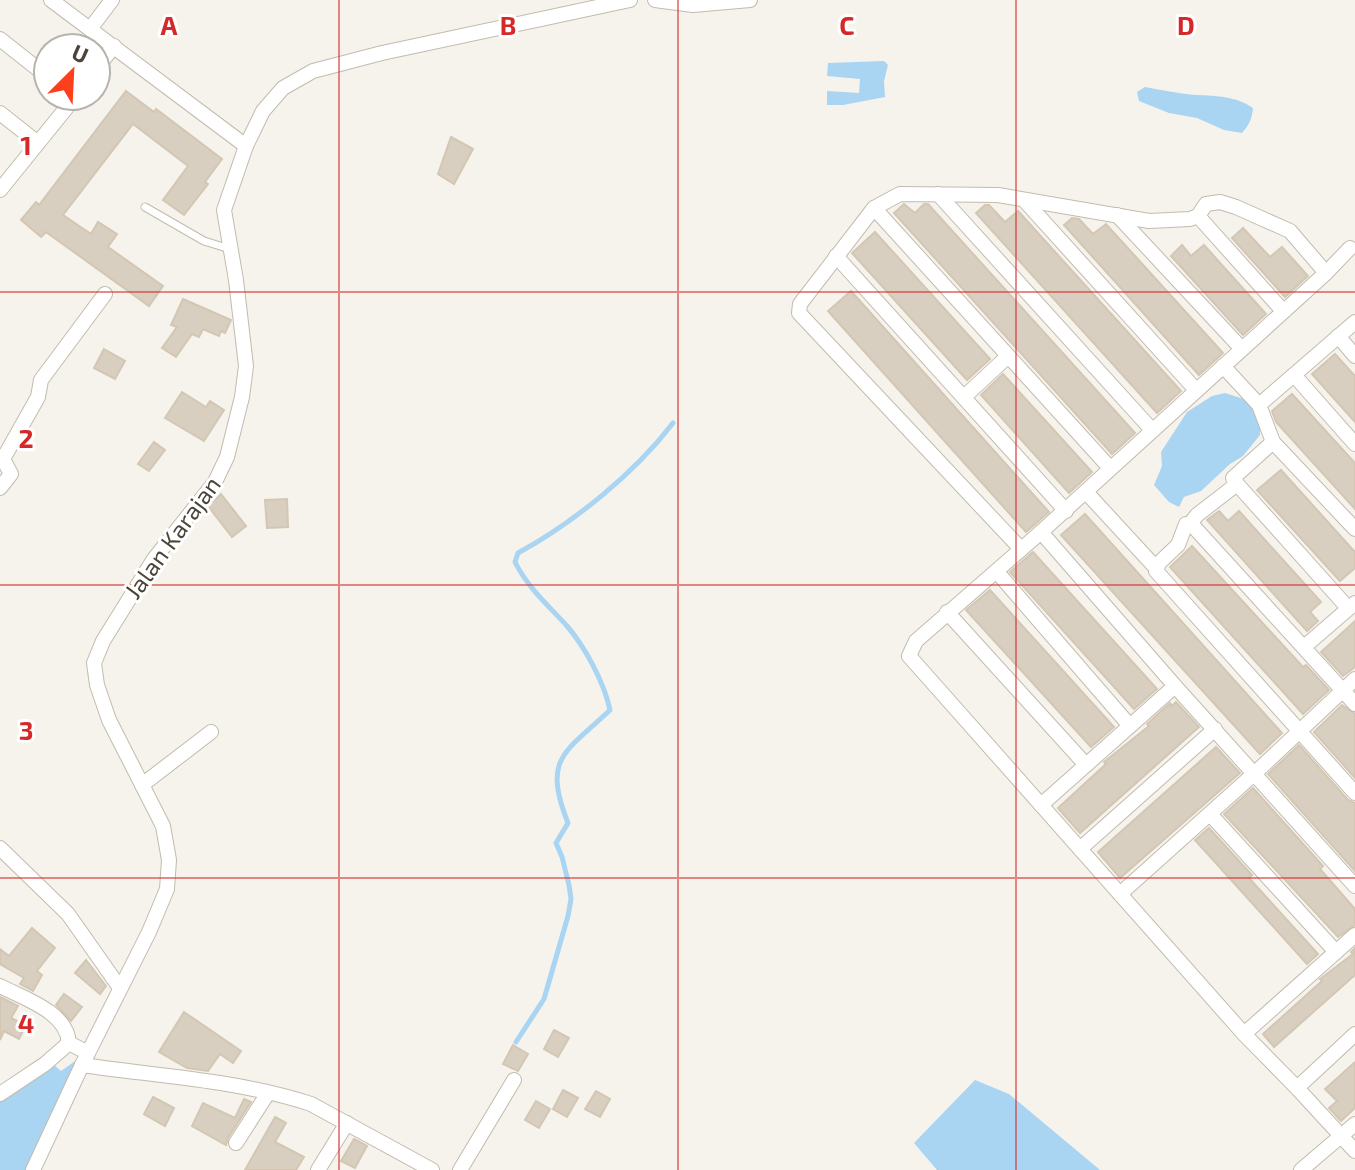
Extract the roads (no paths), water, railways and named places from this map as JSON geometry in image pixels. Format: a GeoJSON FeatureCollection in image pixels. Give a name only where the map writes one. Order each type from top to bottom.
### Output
{"type":"FeatureCollection","features":[{"type":"Feature","properties":{"kind":"street"},"geometry":{"type":"LineString","coordinates":[[51,0],[246,146]]}},
{"type":"Feature","properties":{"kind":"street"},"geometry":{"type":"LineString","coordinates":[[90,29],[112,0]]}},
{"type":"Feature","properties":{"kind":"street","name":"Jalan Karajan"},"geometry":{"type":"LineString","coordinates":[[33,1170],[167,889],[169,874],[163,826],[109,720],[97,685],[94,663],[114,622],[154,559],[215,482],[227,457],[242,397],[246,366],[224,210],[246,146],[263,111],[275,95],[313,71],[382,53],[630,0]]}},
{"type":"Feature","properties":{"kind":"street"},"geometry":{"type":"LineString","coordinates":[[655,0],[693,5],[750,0]]}},
{"type":"Feature","properties":{"kind":"street"},"geometry":{"type":"LineString","coordinates":[[0,39],[32,64]]}},
{"type":"Feature","properties":{"kind":"street"},"geometry":{"type":"LineString","coordinates":[[1,187],[62,112]]}},
{"type":"Feature","properties":{"kind":"street"},"geometry":{"type":"LineString","coordinates":[[0,113],[38,143]]}},
{"type":"Feature","properties":{"kind":"street"},"geometry":{"type":"LineString","coordinates":[[1021,549],[799,313],[800,304],[874,208],[900,194],[998,195],[1149,221],[1190,219],[1198,216],[1211,202],[1236,207],[1290,231],[1326,273]]}},
{"type":"Feature","properties":{"kind":"street"},"geometry":{"type":"LineString","coordinates":[[938,194],[1152,430]]}},
{"type":"Feature","properties":{"kind":"street"},"geometry":{"type":"LineString","coordinates":[[1024,200],[1196,390]]}},
{"type":"Feature","properties":{"kind":"street"},"geometry":{"type":"LineString","coordinates":[[874,208],[1110,468]]}},
{"type":"Feature","properties":{"kind":"street"},"geometry":{"type":"LineString","coordinates":[[1117,215],[1242,349]]}},
{"type":"Feature","properties":{"kind":"street"},"geometry":{"type":"LineString","coordinates":[[1198,216],[1283,311]]}},
{"type":"Feature","properties":{"kind":"street"},"geometry":{"type":"LineString","coordinates":[[1350,248],[1066,511],[947,612],[916,641],[909,656],[1244,1034],[1355,1151]]}},
{"type":"Feature","properties":{"kind":"street"},"geometry":{"type":"LineString","coordinates":[[836,256],[1066,511]]}},
{"type":"Feature","properties":{"kind":"street"},"geometry":{"type":"LineString","coordinates":[[0,488],[11,474],[3,459],[38,397],[44,375],[105,294]]}},
{"type":"Feature","properties":{"kind":"street"},"geometry":{"type":"LineString","coordinates":[[1259,405],[1355,322]]}},
{"type":"Feature","properties":{"kind":"street"},"geometry":{"type":"LineString","coordinates":[[1338,336],[1355,356]]}},
{"type":"Feature","properties":{"kind":"street"},"geometry":{"type":"LineString","coordinates":[[964,397],[1007,357]]}},
{"type":"Feature","properties":{"kind":"street"},"geometry":{"type":"LineString","coordinates":[[1223,366],[1259,405],[1273,442],[1355,529]]}},
{"type":"Feature","properties":{"kind":"street"},"geometry":{"type":"LineString","coordinates":[[1294,375],[1355,444]]}},
{"type":"Feature","properties":{"kind":"street"},"geometry":{"type":"LineString","coordinates":[[1273,442],[1233,478],[1352,606],[1304,647]]}},
{"type":"Feature","properties":{"kind":"street"},"geometry":{"type":"LineString","coordinates":[[1156,568],[1178,545],[1185,525],[1237,484]]}},
{"type":"Feature","properties":{"kind":"street"},"geometry":{"type":"LineString","coordinates":[[1086,492],[1355,793]]}},
{"type":"Feature","properties":{"kind":"street"},"geometry":{"type":"LineString","coordinates":[[1190,524],[1355,704]]}},
{"type":"Feature","properties":{"kind":"street"},"geometry":{"type":"LineString","coordinates":[[1041,532],[1355,886]]}},
{"type":"Feature","properties":{"kind":"street"},"geometry":{"type":"LineString","coordinates":[[997,572],[1130,726]]}},
{"type":"Feature","properties":{"kind":"street"},"geometry":{"type":"LineString","coordinates":[[947,612],[1086,765]]}},
{"type":"Feature","properties":{"kind":"street"},"geometry":{"type":"LineString","coordinates":[[1120,894],[1355,679]]}},
{"type":"Feature","properties":{"kind":"street"},"geometry":{"type":"LineString","coordinates":[[1041,805],[1175,686]]}},
{"type":"Feature","properties":{"kind":"street"},"geometry":{"type":"LineString","coordinates":[[1080,849],[1215,729]]}},
{"type":"Feature","properties":{"kind":"street"},"geometry":{"type":"LineString","coordinates":[[142,785],[211,732]]}},
{"type":"Feature","properties":{"kind":"street"},"geometry":{"type":"LineString","coordinates":[[1210,814],[1336,952]]}},
{"type":"Feature","properties":{"kind":"street"},"geometry":{"type":"LineString","coordinates":[[0,848],[68,914],[120,988]]}},
{"type":"Feature","properties":{"kind":"street"},"geometry":{"type":"LineString","coordinates":[[1244,1034],[1355,935]]}},
{"type":"Feature","properties":{"kind":"street"},"geometry":{"type":"LineString","coordinates":[[0,986],[59,1019],[68,1031],[69,1043],[85,1059],[311,1104],[432,1170]]}},
{"type":"Feature","properties":{"kind":"street"},"geometry":{"type":"LineString","coordinates":[[1297,1088],[1355,1034]]}},
{"type":"Feature","properties":{"kind":"street"},"geometry":{"type":"LineString","coordinates":[[0,1094],[45,1064],[69,1043]]}},
{"type":"Feature","properties":{"kind":"street"},"geometry":{"type":"LineString","coordinates":[[460,1170],[514,1080]]}},
{"type":"Feature","properties":{"kind":"street"},"geometry":{"type":"LineString","coordinates":[[236,1143],[268,1093]]}},
{"type":"Feature","properties":{"kind":"street"},"geometry":{"type":"LineString","coordinates":[[318,1170],[347,1123]]}},
{"type":"Feature","properties":{"kind":"street"},"geometry":{"type":"LineString","coordinates":[[1301,1170],[1355,1124]]}},
{"type":"Feature","properties":{"kind":"lane"},"geometry":{"type":"LineString","coordinates":[[145,207],[204,241],[230,249]]}},
{"type":"Feature","properties":{"kind":"water"},"geometry":{"type":"Polygon","coordinates":[[[884,61],[888,65],[884,81],[885,97],[827,105],[827,91],[859,93],[860,79],[827,76],[828,63],[884,61]]]}},
{"type":"Feature","properties":{"kind":"water"},"geometry":{"type":"Polygon","coordinates":[[[1145,87],[1233,99],[1253,108],[1252,115],[1242,133],[1224,130],[1197,118],[1169,113],[1139,101],[1137,92],[1145,87]]]}},
{"type":"Feature","properties":{"kind":"water"},"geometry":{"type":"Polygon","coordinates":[[[1225,393],[1247,400],[1260,417],[1260,435],[1243,456],[1201,491],[1184,497],[1179,507],[1169,502],[1154,485],[1162,466],[1161,452],[1187,412],[1212,396],[1225,393]]]}},
{"type":"Feature","properties":{"kind":"water"},"geometry":{"type":"Polygon","coordinates":[[[78,1059],[26,1170],[0,1170],[0,1098],[54,1065],[61,1071],[78,1059]]]}},
{"type":"Feature","properties":{"kind":"water"},"geometry":{"type":"Polygon","coordinates":[[[975,1080],[1009,1094],[1100,1170],[937,1170],[914,1143],[975,1080]]]}},
{"type":"Feature","properties":{"kind":"waterway"},"geometry":{"type":"LineString","coordinates":[[516,1042],[544,999],[571,899],[556,843],[568,823],[560,801],[558,770],[570,747],[610,710],[599,677],[580,644],[532,588],[515,562],[518,553],[602,496],[640,461],[673,423]]}}]}
